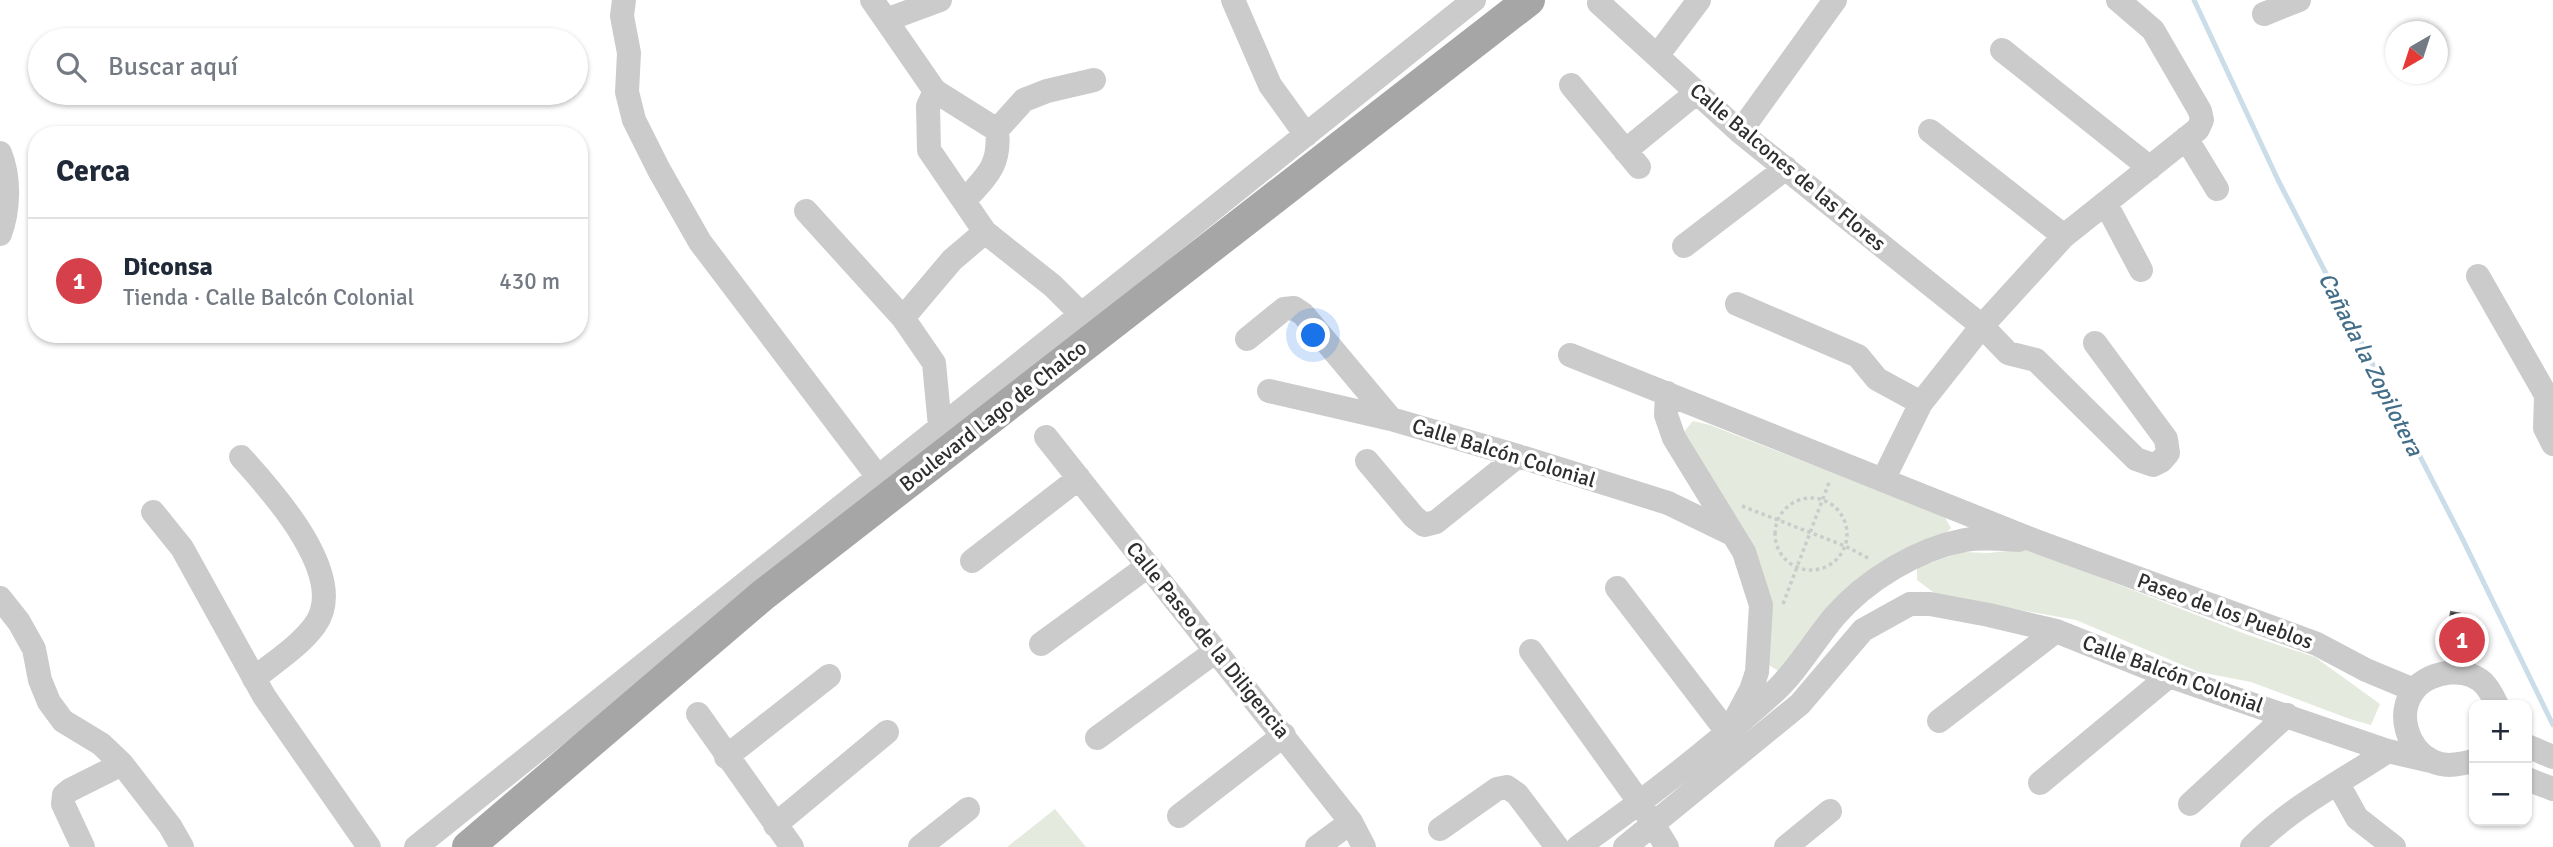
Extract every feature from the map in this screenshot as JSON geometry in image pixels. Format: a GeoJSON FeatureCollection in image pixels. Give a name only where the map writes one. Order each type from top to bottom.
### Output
{"type":"FeatureCollection","features":[{"type":"Feature","properties":{"kind":"main road","name":"Boulevard Lago de Chalco"},"geometry":{"type":"LineString","coordinates":[[468,847],[763,595],[1529,0]]}},
{"type":"Feature","properties":{"kind":"street"},"geometry":{"type":"LineString","coordinates":[[624,0],[622,16],[629,53],[627,92],[634,120],[659,170],[700,242],[878,477]]}},
{"type":"Feature","properties":{"kind":"street"},"geometry":{"type":"LineString","coordinates":[[940,0],[879,10],[935,92],[997,130]]}},
{"type":"Feature","properties":{"kind":"street"},"geometry":{"type":"LineString","coordinates":[[1233,0],[1270,85],[1306,135]]}},
{"type":"Feature","properties":{"kind":"street"},"geometry":{"type":"LineString","coordinates":[[416,847],[1474,0]]}},
{"type":"Feature","properties":{"kind":"street"},"geometry":{"type":"LineString","coordinates":[[1657,56],[1699,0]]}},
{"type":"Feature","properties":{"kind":"street"},"geometry":{"type":"LineString","coordinates":[[1740,132],[1835,0]]}},
{"type":"Feature","properties":{"kind":"street"},"geometry":{"type":"LineString","coordinates":[[1883,480],[1921,403],[1982,326],[2064,236],[2150,168],[2194,129],[2200,111],[2153,30],[2118,0]]}},
{"type":"Feature","properties":{"kind":"street"},"geometry":{"type":"LineString","coordinates":[[2264,14],[2299,0]]}},
{"type":"Feature","properties":{"kind":"street","name":"Calle Balcones de las Flores"},"geometry":{"type":"LineString","coordinates":[[1599,3],[1740,132],[1982,326],[2008,352],[2036,360],[2136,459],[2153,465],[2161,461],[2168,453],[2166,439],[2095,343]]}},
{"type":"Feature","properties":{"kind":"street"},"geometry":{"type":"LineString","coordinates":[[2002,50],[2150,168]]}},
{"type":"Feature","properties":{"kind":"street"},"geometry":{"type":"LineString","coordinates":[[965,200],[992,170],[999,148],[997,130],[1024,100],[1047,91],[1094,80]]}},
{"type":"Feature","properties":{"kind":"street"},"geometry":{"type":"LineString","coordinates":[[1571,85],[1632,159],[1696,93]]}},
{"type":"Feature","properties":{"kind":"street"},"geometry":{"type":"LineString","coordinates":[[935,92],[928,106],[929,150],[985,232],[1053,286],[1081,314]]}},
{"type":"Feature","properties":{"kind":"street"},"geometry":{"type":"LineString","coordinates":[[2194,129],[2217,189]]}},
{"type":"Feature","properties":{"kind":"street"},"geometry":{"type":"LineString","coordinates":[[1930,131],[2064,236]]}},
{"type":"Feature","properties":{"kind":"street"},"geometry":{"type":"LineString","coordinates":[[0,153],[8,204],[0,234]]}},
{"type":"Feature","properties":{"kind":"street"},"geometry":{"type":"LineString","coordinates":[[1684,246],[1786,168]]}},
{"type":"Feature","properties":{"kind":"street"},"geometry":{"type":"LineString","coordinates":[[2106,204],[2141,270]]}},
{"type":"Feature","properties":{"kind":"street"},"geometry":{"type":"LineString","coordinates":[[806,211],[903,318],[934,363],[940,427]]}},
{"type":"Feature","properties":{"kind":"street"},"geometry":{"type":"LineString","coordinates":[[903,318],[952,260],[985,232]]}},
{"type":"Feature","properties":{"kind":"street"},"geometry":{"type":"LineString","coordinates":[[2478,276],[2546,395],[2545,428],[2553,444]]}},
{"type":"Feature","properties":{"kind":"street"},"geometry":{"type":"LineString","coordinates":[[1737,304],[1858,356],[1877,380],[1921,403]]}},
{"type":"Feature","properties":{"kind":"street"},"geometry":{"type":"LineString","coordinates":[[1247,339],[1284,309],[1294,308],[1303,314],[1391,419]]}},
{"type":"Feature","properties":{"kind":"street"},"geometry":{"type":"LineString","coordinates":[[1570,355],[2034,540]]}},
{"type":"Feature","properties":{"kind":"street","name":"Calle Balcón Colonial"},"geometry":{"type":"LineString","coordinates":[[1269,391],[1391,419],[1518,456],[1668,503],[1732,534]]}},
{"type":"Feature","properties":{"kind":"street"},"geometry":{"type":"LineString","coordinates":[[1667,393],[1666,415],[1674,438],[1744,552],[1761,605],[1757,672],[1751,690],[1728,733]]}},
{"type":"Feature","properties":{"kind":"street","name":"Calle Paseo de la Diligencia"},"geometry":{"type":"LineString","coordinates":[[1046,437],[1351,821],[1364,847]]}},
{"type":"Feature","properties":{"kind":"street"},"geometry":{"type":"LineString","coordinates":[[1367,461],[1413,517],[1424,526],[1436,523],[1518,456]]}},
{"type":"Feature","properties":{"kind":"street"},"geometry":{"type":"LineString","coordinates":[[241,457],[268,486],[300,532],[321,572],[326,599],[317,624],[254,678]]}},
{"type":"Feature","properties":{"kind":"street"},"geometry":{"type":"LineString","coordinates":[[972,561],[1079,478]]}},
{"type":"Feature","properties":{"kind":"street"},"geometry":{"type":"LineString","coordinates":[[153,512],[181,548],[254,678],[369,847]]}},
{"type":"Feature","properties":{"kind":"street"},"geometry":{"type":"LineString","coordinates":[[1578,847],[1640,803],[1728,733],[1780,687],[1856,594],[1891,570],[1930,551],[1966,540],[2034,540]]}},
{"type":"Feature","properties":{"kind":"street","name":"Paseo de los Pueblos"},"geometry":{"type":"LineString","coordinates":[[2034,540],[2317,645],[2414,691]]}},
{"type":"Feature","properties":{"kind":"street"},"geometry":{"type":"LineString","coordinates":[[1041,644],[1148,566]]}},
{"type":"Feature","properties":{"kind":"street"},"geometry":{"type":"LineString","coordinates":[[1625,847],[1800,704],[1863,630],[1910,604],[1891,570]]}},
{"type":"Feature","properties":{"kind":"street"},"geometry":{"type":"LineString","coordinates":[[1617,588],[1728,733]]}},
{"type":"Feature","properties":{"kind":"street"},"geometry":{"type":"LineString","coordinates":[[0,598],[19,622],[34,649],[40,680],[49,702],[63,720],[100,744],[122,764],[182,847]]}},
{"type":"Feature","properties":{"kind":"street","name":"Calle Balcón Colonial"},"geometry":{"type":"LineString","coordinates":[[1910,604],[1930,604],[2056,631],[2169,676],[2388,751],[2451,766],[2469,762]]}},
{"type":"Feature","properties":{"kind":"street"},"geometry":{"type":"LineString","coordinates":[[1939,721],[2056,631]]}},
{"type":"Feature","properties":{"kind":"street"},"geometry":{"type":"LineString","coordinates":[[1097,738],[1216,651]]}},
{"type":"Feature","properties":{"kind":"street"},"geometry":{"type":"LineString","coordinates":[[1531,651],[1640,803],[1667,847]]}},
{"type":"Feature","properties":{"kind":"street"},"geometry":{"type":"LineString","coordinates":[[1757,672],[1800,704]]}},
{"type":"Feature","properties":{"kind":"street"},"geometry":{"type":"LineString","coordinates":[[2431,761],[2415,748],[2406,729],[2406,709],[2414,691],[2435,674],[2461,672],[2485,684],[2494,700]]}},
{"type":"Feature","properties":{"kind":"street"},"geometry":{"type":"LineString","coordinates":[[726,757],[829,676]]}},
{"type":"Feature","properties":{"kind":"street"},"geometry":{"type":"LineString","coordinates":[[2040,783],[2169,676]]}},
{"type":"Feature","properties":{"kind":"street"},"geometry":{"type":"LineString","coordinates":[[698,714],[792,847]]}},
{"type":"Feature","properties":{"kind":"street"},"geometry":{"type":"LineString","coordinates":[[2190,804],[2287,715]]}},
{"type":"Feature","properties":{"kind":"street"},"geometry":{"type":"LineString","coordinates":[[775,825],[887,732]]}},
{"type":"Feature","properties":{"kind":"street"},"geometry":{"type":"LineString","coordinates":[[1179,816],[1284,735]]}},
{"type":"Feature","properties":{"kind":"street"},"geometry":{"type":"LineString","coordinates":[[2532,748],[2553,757]]}},
{"type":"Feature","properties":{"kind":"street"},"geometry":{"type":"LineString","coordinates":[[2252,847],[2267,831],[2304,802],[2338,784],[2388,751]]}},
{"type":"Feature","properties":{"kind":"street"},"geometry":{"type":"LineString","coordinates":[[83,847],[63,804],[64,795],[122,764]]}},
{"type":"Feature","properties":{"kind":"street"},"geometry":{"type":"LineString","coordinates":[[2532,781],[2553,789]]}},
{"type":"Feature","properties":{"kind":"street"},"geometry":{"type":"LineString","coordinates":[[2338,784],[2357,818],[2394,847]]}},
{"type":"Feature","properties":{"kind":"street"},"geometry":{"type":"LineString","coordinates":[[1440,829],[1497,789],[1507,787],[1517,794],[1557,847]]}},
{"type":"Feature","properties":{"kind":"street"},"geometry":{"type":"LineString","coordinates":[[920,847],[968,809]]}},
{"type":"Feature","properties":{"kind":"street"},"geometry":{"type":"LineString","coordinates":[[1786,847],[1830,811]]}},
{"type":"Feature","properties":{"kind":"street"},"geometry":{"type":"LineString","coordinates":[[1317,847],[1351,821]]}},
{"type":"Feature","properties":{"kind":"path"},"geometry":{"type":"LineString","coordinates":[[1779,614],[1837,462]]}},
{"type":"Feature","properties":{"kind":"path"},"geometry":{"type":"LineString","coordinates":[[1707,493],[1845,546],[1891,570]]}},
{"type":"Feature","properties":{"kind":"path"},"geometry":{"type":"LineString","coordinates":[[1797,499],[1823,499],[1833,504],[1841,513],[1846,524],[1845,546],[1838,559],[1829,566],[1817,570],[1798,567],[1785,559],[1778,550],[1774,538],[1777,520],[1787,506],[1797,499]]}},
{"type":"Feature","properties":{"kind":"shaded area"},"geometry":{"type":"Polygon","coordinates":[[[1693,421],[1710,425],[1944,516],[1951,528],[1941,539],[1903,554],[1784,675],[1769,665],[1771,612],[1760,563],[1682,434],[1693,421]]]}},
{"type":"Feature","properties":{"kind":"shaded area"},"geometry":{"type":"Polygon","coordinates":[[[2027,549],[2248,635],[2315,657],[2380,704],[2371,725],[2251,682],[2199,672],[2076,620],[1937,595],[1917,580],[1917,567],[1963,552],[1988,553],[2027,549]]]}},
{"type":"Feature","properties":{"kind":"shaded area"},"geometry":{"type":"Polygon","coordinates":[[[1055,809],[1086,847],[1007,847],[1055,809]]]}},
{"type":"Feature","properties":{"kind":"building"},"geometry":{"type":"Polygon","coordinates":[[[2451,612],[2468,615],[2464,644],[2446,641],[2451,612]]]}},
{"type":"Feature","properties":{"kind":"waterway","name":"Cañada la Zopilotera"},"geometry":{"type":"LineString","coordinates":[[2194,0],[2278,180],[2463,540],[2553,725]]}},
{"type":"Feature","properties":{"kind":"place","name":"Diconsa"},"geometry":{"type":"Point","coordinates":[2462,640]}}]}
